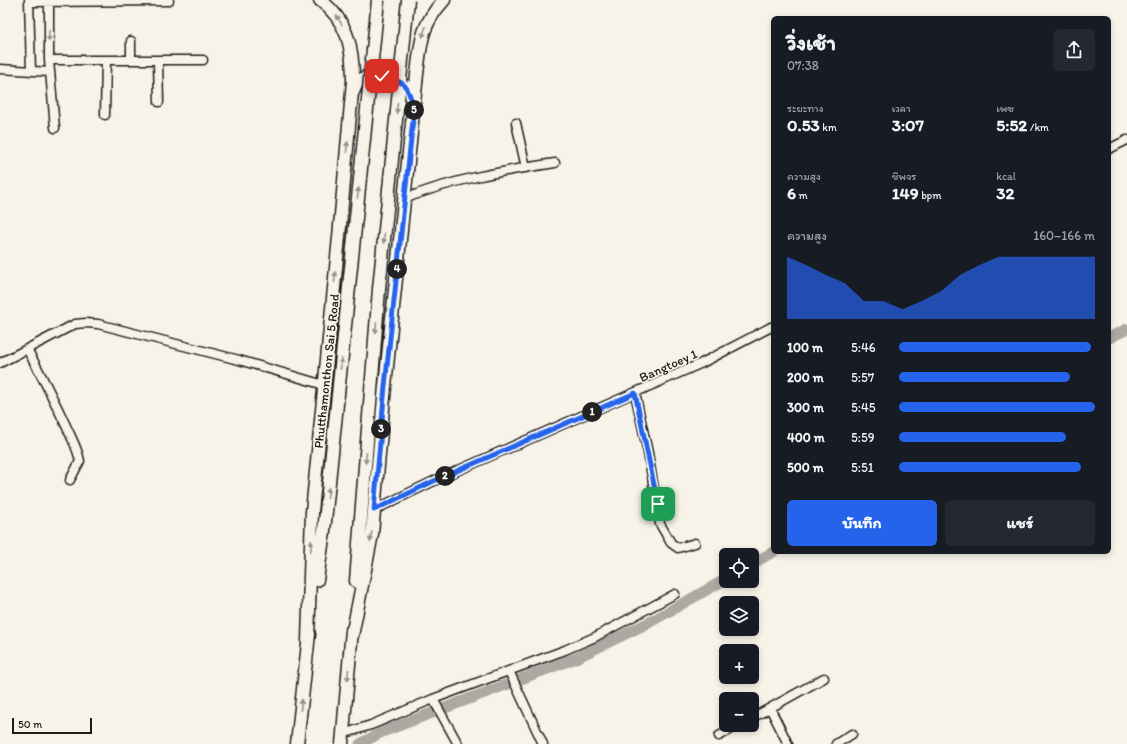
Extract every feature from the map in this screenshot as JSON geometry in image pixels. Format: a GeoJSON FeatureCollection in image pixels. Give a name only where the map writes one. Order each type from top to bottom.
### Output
{"type":"FeatureCollection","features":[{"type":"Feature","properties":{"kind":"main road"},"geometry":{"type":"LineString","coordinates":[[308,641],[312,512],[352,94],[353,58],[348,38],[336,15],[320,0]]}},
{"type":"Feature","properties":{"kind":"main road","name":"Phutthamonthon Sai 5 Road"},"geometry":{"type":"LineString","coordinates":[[297,744],[308,641],[324,532],[378,0]]}},
{"type":"Feature","properties":{"kind":"main road"},"geometry":{"type":"LineString","coordinates":[[343,740],[379,289],[408,0]]}},
{"type":"Feature","properties":{"kind":"main road"},"geometry":{"type":"LineString","coordinates":[[352,636],[368,554],[374,510],[404,199],[423,32],[434,12],[444,0]]}},
{"type":"Feature","properties":{"kind":"main road"},"geometry":{"type":"LineString","coordinates":[[352,94],[356,83],[361,79],[372,75],[394,78],[404,83],[414,110]]}},
{"type":"Feature","properties":{"kind":"street"},"geometry":{"type":"LineString","coordinates":[[31,71],[29,1],[170,1]]}},
{"type":"Feature","properties":{"kind":"street"},"geometry":{"type":"LineString","coordinates":[[49,1],[49,60],[55,128]]}},
{"type":"Feature","properties":{"kind":"street"},"geometry":{"type":"LineString","coordinates":[[130,60],[131,41]]}},
{"type":"Feature","properties":{"kind":"street"},"geometry":{"type":"LineString","coordinates":[[49,60],[203,60]]}},
{"type":"Feature","properties":{"kind":"street"},"geometry":{"type":"LineString","coordinates":[[105,115],[106,60]]}},
{"type":"Feature","properties":{"kind":"street"},"geometry":{"type":"LineString","coordinates":[[158,61],[158,102]]}},
{"type":"Feature","properties":{"kind":"street"},"geometry":{"type":"LineString","coordinates":[[0,70],[50,72]]}},
{"type":"Feature","properties":{"kind":"street"},"geometry":{"type":"LineString","coordinates":[[516,123],[526,168]]}},
{"type":"Feature","properties":{"kind":"street"},"geometry":{"type":"LineString","coordinates":[[1111,148],[1126,144]]}},
{"type":"Feature","properties":{"kind":"street"},"geometry":{"type":"LineString","coordinates":[[404,199],[452,182],[496,172],[555,163]]}},
{"type":"Feature","properties":{"kind":"street"},"geometry":{"type":"LineString","coordinates":[[0,363],[75,324],[86,323],[98,324],[239,360],[324,385]]}},
{"type":"Feature","properties":{"kind":"street","name":"Bangtoey 1"},"geometry":{"type":"LineString","coordinates":[[374,510],[434,481],[702,363],[771,327]]}},
{"type":"Feature","properties":{"kind":"street"},"geometry":{"type":"LineString","coordinates":[[28,349],[78,450],[80,461],[70,480]]}},
{"type":"Feature","properties":{"kind":"street"},"geometry":{"type":"LineString","coordinates":[[635,393],[648,453],[660,524],[671,543],[678,548],[695,542]]}},
{"type":"Feature","properties":{"kind":"street"},"geometry":{"type":"LineString","coordinates":[[343,740],[371,725],[511,674],[544,658],[595,637],[675,594]]}},
{"type":"Feature","properties":{"kind":"street"},"geometry":{"type":"LineString","coordinates":[[511,674],[543,744]]}},
{"type":"Feature","properties":{"kind":"street"},"geometry":{"type":"LineString","coordinates":[[759,714],[824,678]]}},
{"type":"Feature","properties":{"kind":"street"},"geometry":{"type":"LineString","coordinates":[[435,702],[458,744]]}},
{"type":"Feature","properties":{"kind":"street"},"geometry":{"type":"LineString","coordinates":[[770,708],[788,744]]}},
{"type":"Feature","properties":{"kind":"street"},"geometry":{"type":"LineString","coordinates":[[719,736],[726,732]]}},
{"type":"Feature","properties":{"kind":"street"},"geometry":{"type":"LineString","coordinates":[[836,744],[852,734]]}},
{"type":"Feature","properties":{"kind":"waterway"},"geometry":{"type":"LineString","coordinates":[[1111,337],[1127,329]]}},
{"type":"Feature","properties":{"kind":"waterway"},"geometry":{"type":"LineString","coordinates":[[759,560],[771,553]]}},
{"type":"Feature","properties":{"kind":"waterway"},"geometry":{"type":"LineString","coordinates":[[360,744],[382,732],[576,658],[652,621],[719,583]]}},
{"type":"Feature","properties":{"kind":"route"},"geometry":{"type":"LineString","coordinates":[[382,76],[394,78],[404,83],[414,110],[385,386],[374,510],[434,481],[635,393],[658,504]]}}]}
